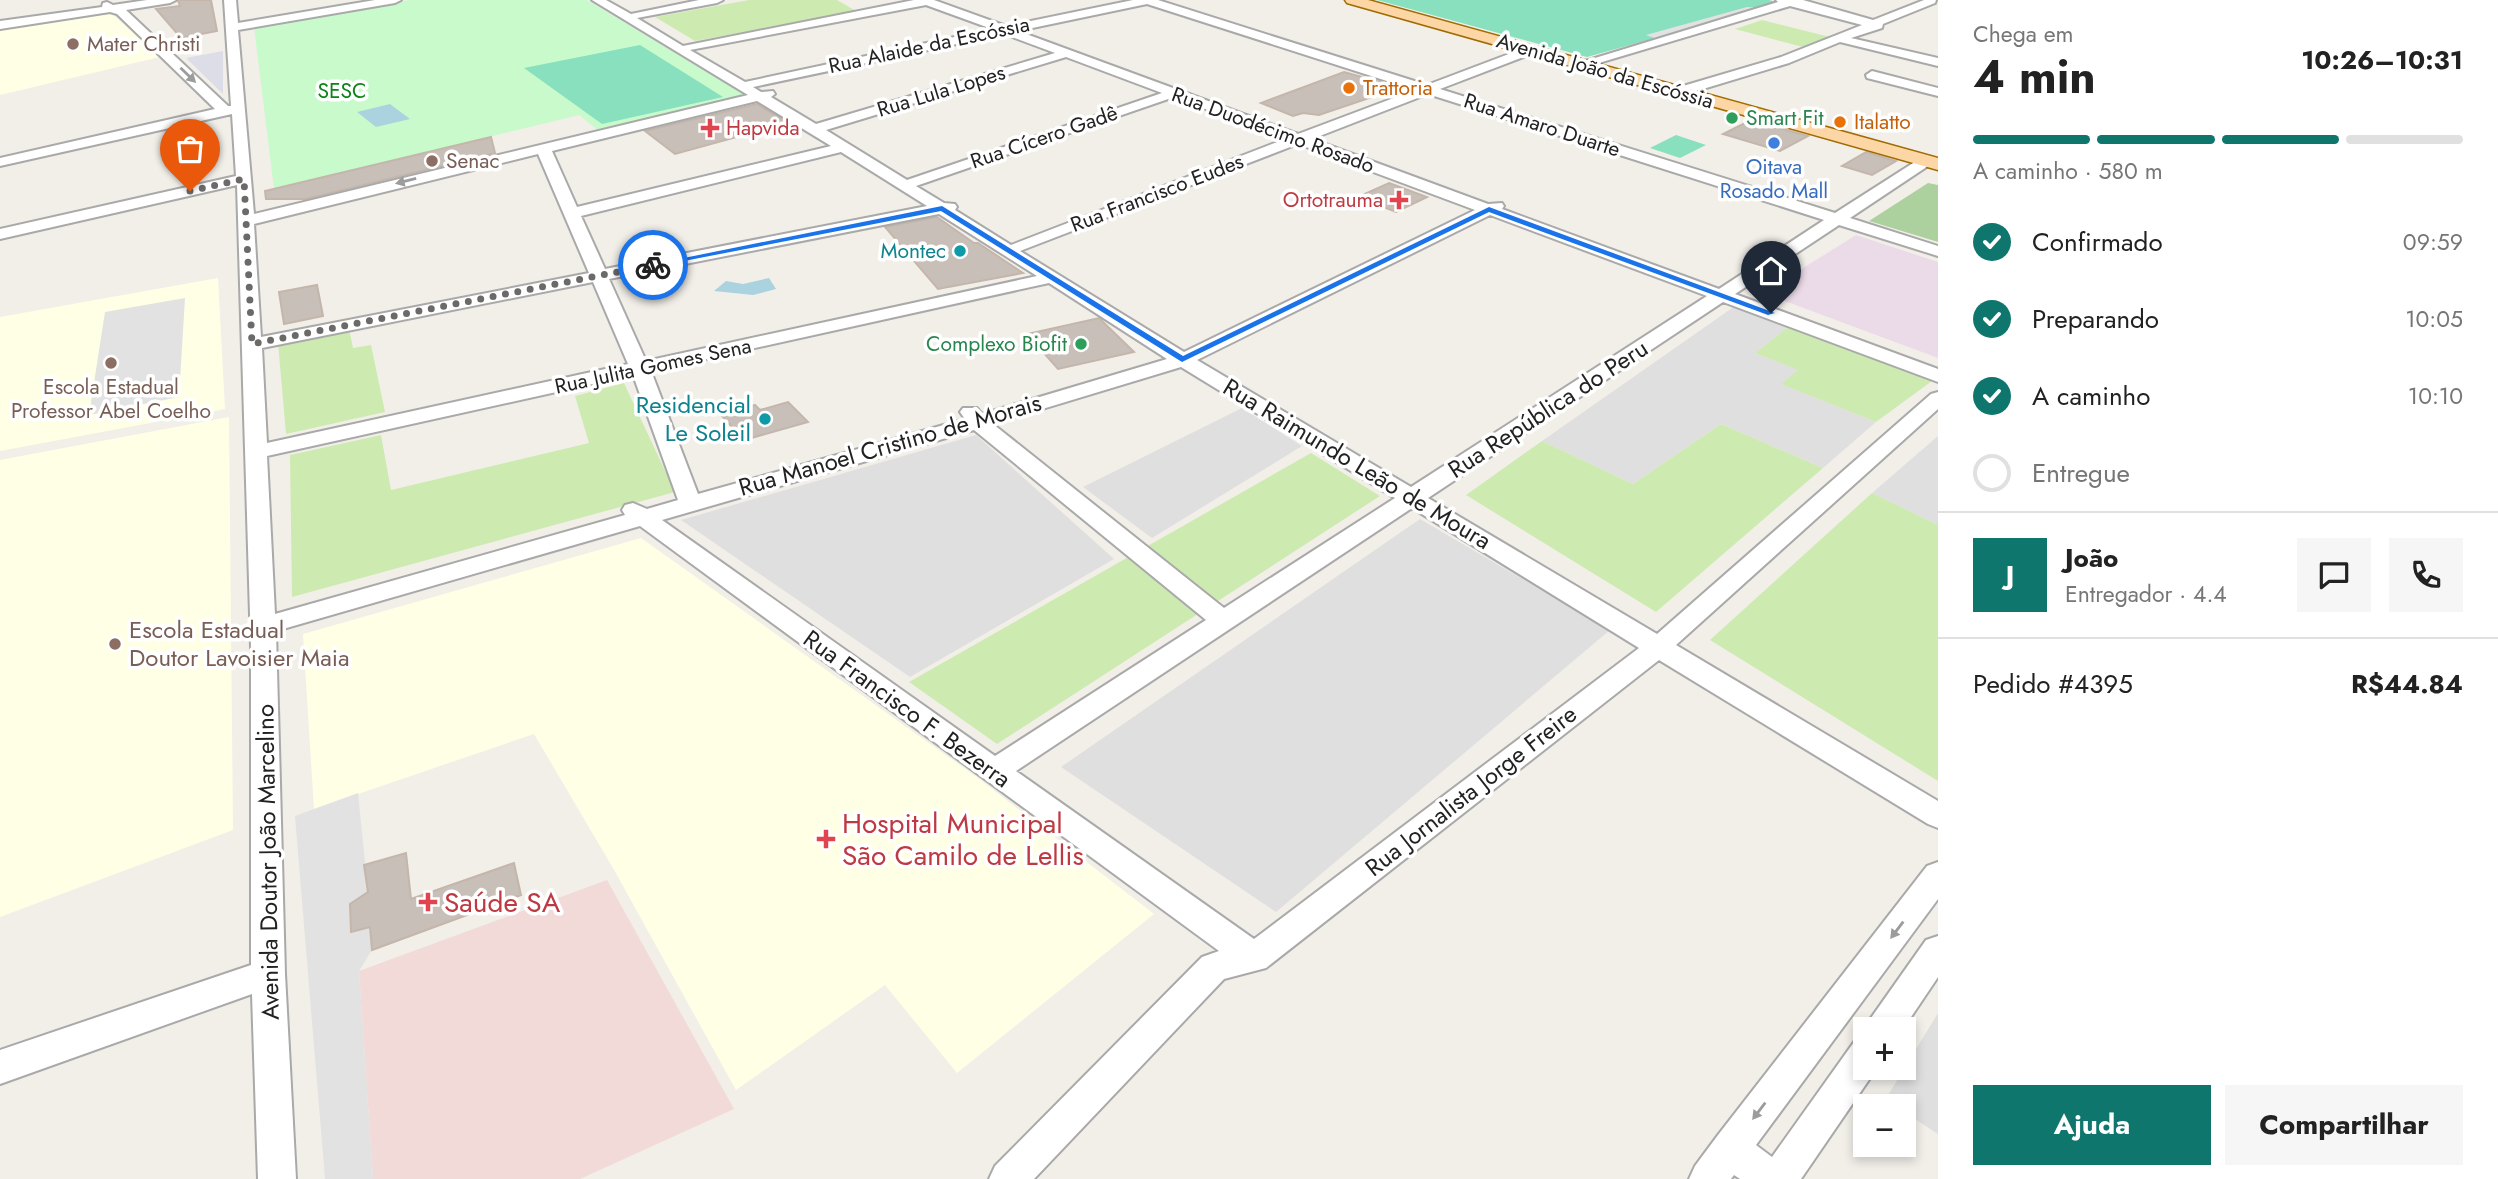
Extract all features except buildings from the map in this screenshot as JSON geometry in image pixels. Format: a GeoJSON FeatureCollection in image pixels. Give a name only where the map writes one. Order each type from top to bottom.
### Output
{"type":"FeatureCollection","features":[{"type":"Feature","properties":{"kind":"main road","name":"Avenida João da Escóssia"},"geometry":{"type":"LineString","coordinates":[[1352,0],[1934,159]]}},
{"type":"Feature","properties":{"kind":"main road","name":"Avenida João da Escóssia"},"geometry":{"type":"LineString","coordinates":[[1367,0],[1934,159]]}},
{"type":"Feature","properties":{"kind":"street"},"geometry":{"type":"LineString","coordinates":[[0,23],[145,0]]}},
{"type":"Feature","properties":{"kind":"street"},"geometry":{"type":"LineString","coordinates":[[116,5],[170,0]]}},
{"type":"Feature","properties":{"kind":"street","name":"Avenida Doutor João Marcelino"},"geometry":{"type":"LineString","coordinates":[[230,0],[232,110],[244,179],[252,340],[262,617],[268,974],[278,1179]]}},
{"type":"Feature","properties":{"kind":"street"},"geometry":{"type":"LineString","coordinates":[[232,28],[395,0]]}},
{"type":"Feature","properties":{"kind":"street","name":"Rua Raimundo Leão de Moura"},"geometry":{"type":"LineString","coordinates":[[598,0],[760,91]]}},
{"type":"Feature","properties":{"kind":"street","name":"Rua Raimundo Leão de Moura"},"geometry":{"type":"LineString","coordinates":[[611,0],[818,127],[914,182],[1050,278],[1184,354],[1664,641],[1938,798]]}},
{"type":"Feature","properties":{"kind":"street"},"geometry":{"type":"LineString","coordinates":[[636,15],[717,0]]}},
{"type":"Feature","properties":{"kind":"street"},"geometry":{"type":"LineString","coordinates":[[689,46],[930,0]]}},
{"type":"Feature","properties":{"kind":"street","name":"Rua Duodécimo Rosado"},"geometry":{"type":"LineString","coordinates":[[930,0],[1725,293],[1938,367]]}},
{"type":"Feature","properties":{"kind":"street","name":"Rua Alaide da Escóssia"},"geometry":{"type":"LineString","coordinates":[[244,221],[1007,29],[1148,0]]}},
{"type":"Feature","properties":{"kind":"street","name":"Rua Amaro Duarte"},"geometry":{"type":"LineString","coordinates":[[1148,0],[1938,251]]}},
{"type":"Feature","properties":{"kind":"street"},"geometry":{"type":"LineString","coordinates":[[1588,62],[1790,1],[1878,25]]}},
{"type":"Feature","properties":{"kind":"street"},"geometry":{"type":"LineString","coordinates":[[1688,89],[1773,64],[1931,2]]}},
{"type":"Feature","properties":{"kind":"street"},"geometry":{"type":"LineString","coordinates":[[116,5],[232,110]]}},
{"type":"Feature","properties":{"kind":"street","name":"Rua Duodécimo Rosado"},"geometry":{"type":"LineString","coordinates":[[1007,29],[1174,93],[1303,138]]}},
{"type":"Feature","properties":{"kind":"street"},"geometry":{"type":"LineString","coordinates":[[1842,39],[1938,62]]}},
{"type":"Feature","properties":{"kind":"street","name":"Rua Francisco Eudes"},"geometry":{"type":"LineString","coordinates":[[1019,246],[1530,50]]}},
{"type":"Feature","properties":{"kind":"street","name":"Rua Lula Lopes"},"geometry":{"type":"LineString","coordinates":[[818,127],[1068,53]]}},
{"type":"Feature","properties":{"kind":"street"},"geometry":{"type":"LineString","coordinates":[[1872,75],[1938,92]]}},
{"type":"Feature","properties":{"kind":"street","name":"Rua Cícero Gadê"},"geometry":{"type":"LineString","coordinates":[[914,182],[1174,93]]}},
{"type":"Feature","properties":{"kind":"street"},"geometry":{"type":"LineString","coordinates":[[0,162],[232,110]]}},
{"type":"Feature","properties":{"kind":"street","name":"Rua Raimundo Leão de Moura"},"geometry":{"type":"LineString","coordinates":[[818,127],[844,147],[1019,246],[1184,354]]}},
{"type":"Feature","properties":{"kind":"street"},"geometry":{"type":"LineString","coordinates":[[550,146],[581,211],[603,272],[646,368],[695,495]]}},
{"type":"Feature","properties":{"kind":"street"},"geometry":{"type":"LineString","coordinates":[[581,211],[844,147]]}},
{"type":"Feature","properties":{"kind":"street","name":"Rua República do Peru"},"geometry":{"type":"LineString","coordinates":[[994,771],[1934,159]]}},
{"type":"Feature","properties":{"kind":"street"},"geometry":{"type":"LineString","coordinates":[[0,234],[244,179]]}},
{"type":"Feature","properties":{"kind":"street"},"geometry":{"type":"LineString","coordinates":[[252,340],[944,205]]}},
{"type":"Feature","properties":{"kind":"street","name":"Rua Manoel Cristino de Morais"},"geometry":{"type":"LineString","coordinates":[[262,617],[1184,354],[1486,205]]}},
{"type":"Feature","properties":{"kind":"street","name":"Rua Julita Gomes Sena"},"geometry":{"type":"LineString","coordinates":[[255,452],[1050,278]]}},
{"type":"Feature","properties":{"kind":"street","name":"Rua Duodécimo Rosado"},"geometry":{"type":"LineString","coordinates":[[1725,293],[1938,376]]}},
{"type":"Feature","properties":{"kind":"street","name":"Rua Jornalista Jorge Freire"},"geometry":{"type":"LineString","coordinates":[[1008,1179],[1214,967],[1254,958],[1664,641],[1938,398]]}},
{"type":"Feature","properties":{"kind":"street"},"geometry":{"type":"LineString","coordinates":[[973,416],[1223,621]]}},
{"type":"Feature","properties":{"kind":"street","name":"Rua Francisco F. Bezerra"},"geometry":{"type":"LineString","coordinates":[[635,512],[1254,958]]}},
{"type":"Feature","properties":{"kind":"street","name":"Rua Raimundo Leão de Moura"},"geometry":{"type":"LineString","coordinates":[[1664,641],[1938,816]]}},
{"type":"Feature","properties":{"kind":"street"},"geometry":{"type":"LineString","coordinates":[[1708,1179],[1938,875]]}},
{"type":"Feature","properties":{"kind":"street"},"geometry":{"type":"LineString","coordinates":[[1891,1017],[1938,950]]}},
{"type":"Feature","properties":{"kind":"street"},"geometry":{"type":"LineString","coordinates":[[0,1067],[268,974]]}},
{"type":"Feature","properties":{"kind":"street"},"geometry":{"type":"LineString","coordinates":[[1779,1179],[1853,1073]]}},
{"type":"Feature","properties":{"kind":"street"},"geometry":{"type":"LineString","coordinates":[[1731,1148],[1769,1179]]}},
{"type":"Feature","properties":{"kind":"shaded area"},"geometry":{"type":"Polygon","coordinates":[[[1747,7],[1763,8],[1657,39],[1646,35],[1747,7]]]}},
{"type":"Feature","properties":{"kind":"shaded area","name":"Mater Christi"},"geometry":{"type":"Polygon","coordinates":[[[110,12],[160,57],[0,95],[0,28],[110,12]]]}},
{"type":"Feature","properties":{"kind":"shaded area"},"geometry":{"type":"Polygon","coordinates":[[[223,51],[223,94],[186,58],[223,51]]]}},
{"type":"Feature","properties":{"kind":"shaded area"},"geometry":{"type":"Polygon","coordinates":[[[1856,235],[1938,262],[1938,358],[1763,293],[1856,235]]]}},
{"type":"Feature","properties":{"kind":"shaded area","name":"Escola Estadual Professor Abel Coelho"},"geometry":{"type":"Polygon","coordinates":[[[218,278],[225,409],[0,451],[0,317],[218,278]]]}},
{"type":"Feature","properties":{"kind":"shaded area"},"geometry":{"type":"Polygon","coordinates":[[[185,298],[179,397],[89,415],[105,312],[185,298]]]}},
{"type":"Feature","properties":{"kind":"shaded area"},"geometry":{"type":"Polygon","coordinates":[[[1735,306],[1789,326],[1755,353],[1799,370],[1782,384],[1876,422],[1823,468],[1721,424],[1633,484],[1542,441],[1735,306]]]}},
{"type":"Feature","properties":{"kind":"shaded area"},"geometry":{"type":"Polygon","coordinates":[[[1242,408],[1302,446],[1152,538],[1083,487],[1242,408]]]}},
{"type":"Feature","properties":{"kind":"shaded area","name":"Escola Estadual Doutor Lavoisier Maia"},"geometry":{"type":"Polygon","coordinates":[[[229,417],[233,830],[0,917],[0,460],[229,417]]]}},
{"type":"Feature","properties":{"kind":"shaded area"},"geometry":{"type":"Polygon","coordinates":[[[976,435],[1114,559],[910,677],[681,520],[976,435]]]}},
{"type":"Feature","properties":{"kind":"shaded area"},"geometry":{"type":"Polygon","coordinates":[[[1938,436],[1938,525],[1872,493],[1938,436]]]}},
{"type":"Feature","properties":{"kind":"shaded area"},"geometry":{"type":"Polygon","coordinates":[[[1420,519],[1610,630],[1276,912],[1061,767],[1420,519]]]}},
{"type":"Feature","properties":{"kind":"shaded area","name":"Hospital Municipal São Camilo de Lellis"},"geometry":{"type":"Polygon","coordinates":[[[641,538],[978,778],[1154,914],[957,1073],[885,985],[736,1090],[613,868],[534,734],[314,809],[303,634],[641,538]]]}},
{"type":"Feature","properties":{"kind":"shaded area"},"geometry":{"type":"Polygon","coordinates":[[[358,793],[368,892],[350,904],[351,931],[370,927],[372,950],[359,971],[373,1179],[325,1179],[295,816],[358,793]]]}},
{"type":"Feature","properties":{"kind":"shaded area"},"geometry":{"type":"Polygon","coordinates":[[[607,880],[734,1109],[580,1179],[373,1179],[359,971],[607,880]]]}},
{"type":"Feature","properties":{"kind":"shaded area"},"geometry":{"type":"Polygon","coordinates":[[[1938,1013],[1938,1134],[1916,1120],[1916,1094],[1889,1094],[1897,1080],[1916,1080],[1916,1049],[1938,1013]]]}},
{"type":"Feature","properties":{"kind":"green space","name":"SESC"},"geometry":{"type":"Polygon","coordinates":[[[409,0],[587,0],[748,97],[599,131],[579,115],[274,189],[254,27],[409,0]]]}},
{"type":"Feature","properties":{"kind":"green space"},"geometry":{"type":"Polygon","coordinates":[[[749,0],[837,0],[856,11],[695,41],[655,17],[749,0]]]}},
{"type":"Feature","properties":{"kind":"green space"},"geometry":{"type":"Polygon","coordinates":[[[1377,0],[1769,0],[1781,3],[1587,57],[1377,0]]]}},
{"type":"Feature","properties":{"kind":"green space"},"geometry":{"type":"Polygon","coordinates":[[[1762,20],[1830,37],[1803,47],[1735,29],[1762,20]]]}},
{"type":"Feature","properties":{"kind":"green space"},"geometry":{"type":"Polygon","coordinates":[[[640,45],[723,97],[602,124],[524,68],[640,45]]]}},
{"type":"Feature","properties":{"kind":"green space"},"geometry":{"type":"Polygon","coordinates":[[[1676,135],[1706,145],[1680,158],[1650,148],[1676,135]]]}},
{"type":"Feature","properties":{"kind":"green space"},"geometry":{"type":"Polygon","coordinates":[[[1928,183],[1938,185],[1938,242],[1869,221],[1928,183]]]}},
{"type":"Feature","properties":{"kind":"green space"},"geometry":{"type":"Polygon","coordinates":[[[1789,326],[1932,381],[1876,422],[1781,384],[1798,370],[1755,353],[1789,326]]]}},
{"type":"Feature","properties":{"kind":"green space"},"geometry":{"type":"Polygon","coordinates":[[[349,329],[353,348],[371,345],[385,412],[286,434],[278,343],[349,329]]]}},
{"type":"Feature","properties":{"kind":"green space"},"geometry":{"type":"Polygon","coordinates":[[[624,383],[675,492],[292,597],[290,455],[381,435],[391,490],[589,443],[575,396],[624,383]]]}},
{"type":"Feature","properties":{"kind":"green space"},"geometry":{"type":"Polygon","coordinates":[[[1721,424],[1823,468],[1656,612],[1466,495],[1542,441],[1633,484],[1721,424]]]}},
{"type":"Feature","properties":{"kind":"green space"},"geometry":{"type":"Polygon","coordinates":[[[1311,453],[1380,496],[997,744],[909,682],[1311,453]]]}},
{"type":"Feature","properties":{"kind":"green space"},"geometry":{"type":"Polygon","coordinates":[[[1872,493],[1938,525],[1938,781],[1710,640],[1872,493]]]}},
{"type":"Feature","properties":{"kind":"water"},"geometry":{"type":"Polygon","coordinates":[[[390,104],[410,119],[376,127],[357,112],[390,104]]]}},
{"type":"Feature","properties":{"kind":"water"},"geometry":{"type":"Polygon","coordinates":[[[769,278],[776,289],[753,295],[714,291],[726,281],[743,284],[769,278]]]}},
{"type":"Feature","properties":{"kind":"way so far"},"geometry":{"type":"LineString","coordinates":[[190,191],[244,179],[252,344],[653,265]]}},
{"type":"Feature","properties":{"kind":"place","name":"Mater Christi"},"geometry":{"type":"Point","coordinates":[73,44]}},
{"type":"Feature","properties":{"kind":"place","name":"Trattoria"},"geometry":{"type":"Point","coordinates":[1349,88]}},
{"type":"Feature","properties":{"kind":"place","name":"Smart Fit"},"geometry":{"type":"Point","coordinates":[1732,118]}},
{"type":"Feature","properties":{"kind":"place","name":"Italatto"},"geometry":{"type":"Point","coordinates":[1840,122]}},
{"type":"Feature","properties":{"kind":"place","name":"Hapvida"},"geometry":{"type":"Point","coordinates":[710,128]}},
{"type":"Feature","properties":{"kind":"place","name":"Oitava Rosado Mall"},"geometry":{"type":"Point","coordinates":[1774,143]}},
{"type":"Feature","properties":{"kind":"place","name":"Senac"},"geometry":{"type":"Point","coordinates":[432,161]}},
{"type":"Feature","properties":{"kind":"place","name":"Ortotrauma"},"geometry":{"type":"Point","coordinates":[1399,200]}},
{"type":"Feature","properties":{"kind":"place","name":"Montec"},"geometry":{"type":"Point","coordinates":[960,251]}},
{"type":"Feature","properties":{"kind":"place","name":"Complexo Biofit"},"geometry":{"type":"Point","coordinates":[1081,344]}},
{"type":"Feature","properties":{"kind":"place","name":"Escola Estadual Professor Abel Coelho"},"geometry":{"type":"Point","coordinates":[111,363]}},
{"type":"Feature","properties":{"kind":"place","name":"Residencial Le Soleil"},"geometry":{"type":"Point","coordinates":[765,419]}},
{"type":"Feature","properties":{"kind":"place","name":"Escola Estadual Doutor Lavoisier Maia"},"geometry":{"type":"Point","coordinates":[115,644]}},
{"type":"Feature","properties":{"kind":"place","name":"Hospital Municipal São Camilo de Lellis"},"geometry":{"type":"Point","coordinates":[826,839]}},
{"type":"Feature","properties":{"kind":"place","name":"Saúde SA"},"geometry":{"type":"Point","coordinates":[428,902]}},
{"type":"Feature","properties":{"kind":"route"},"geometry":{"type":"LineString","coordinates":[[653,265],[942,208],[1182,360],[1489,210],[1771,313]]}}]}
